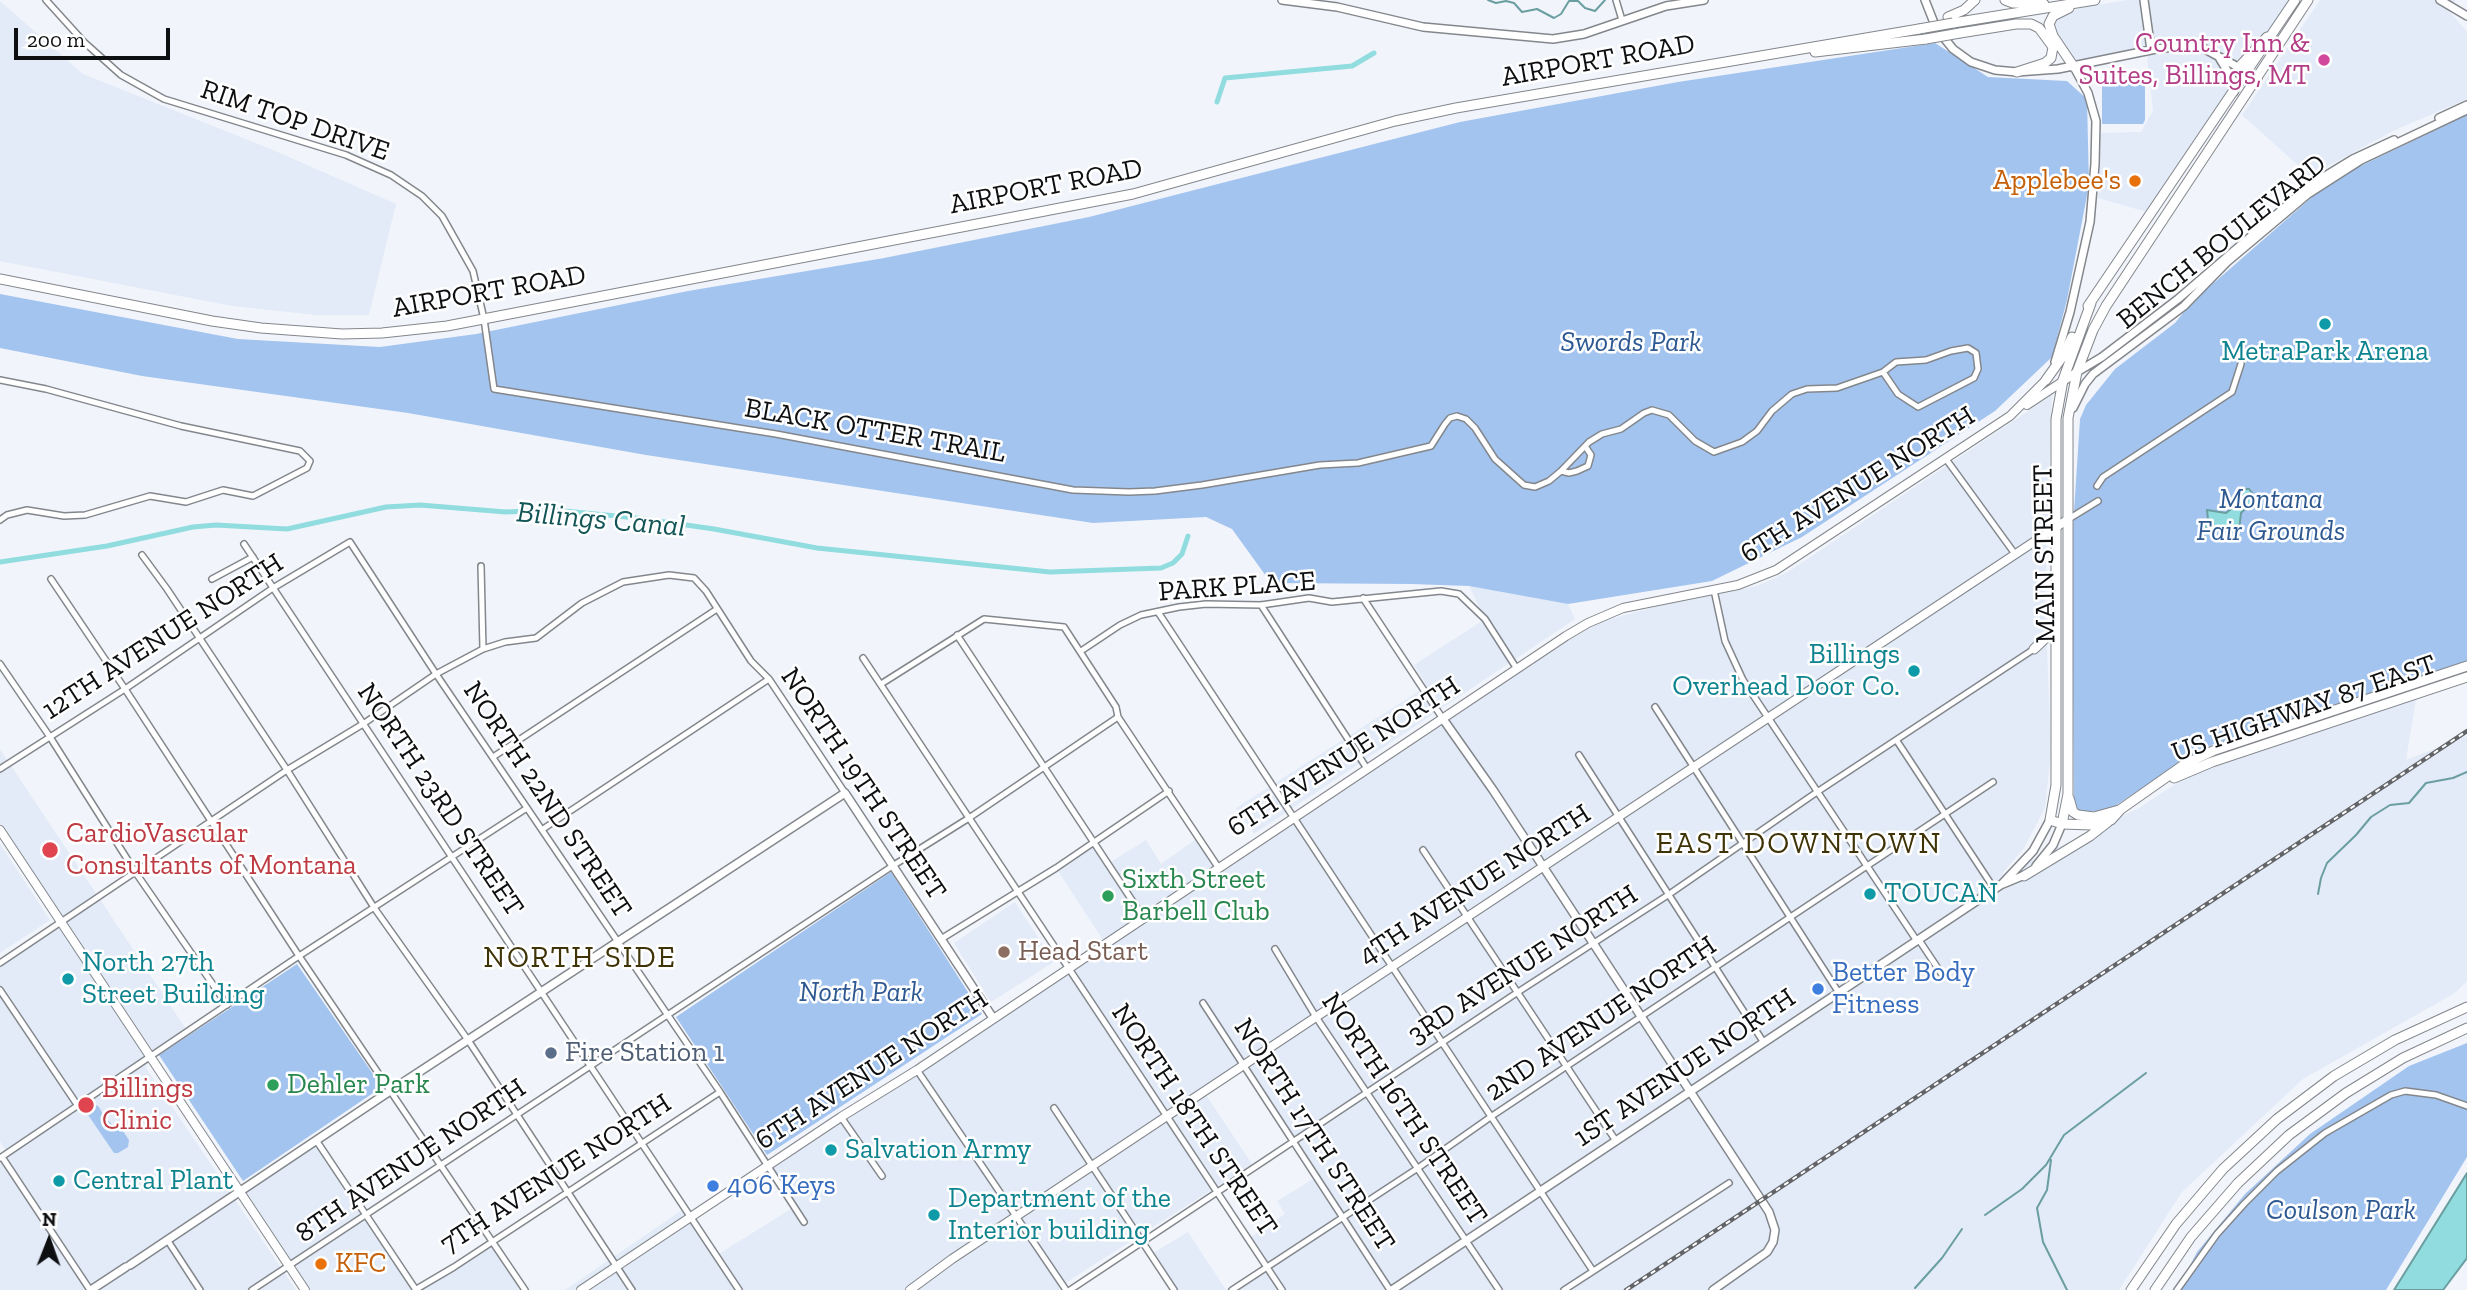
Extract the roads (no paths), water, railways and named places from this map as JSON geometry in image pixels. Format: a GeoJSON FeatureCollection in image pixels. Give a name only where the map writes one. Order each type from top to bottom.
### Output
{"type":"FeatureCollection","features":[{"type":"Feature","properties":{"kind":"highway"},"geometry":{"type":"LineString","coordinates":[[1951,20],[1975,0]]}},
{"type":"Feature","properties":{"kind":"highway"},"geometry":{"type":"LineString","coordinates":[[2005,0],[2021,4],[2067,5]]}},
{"type":"Feature","properties":{"kind":"highway"},"geometry":{"type":"LineString","coordinates":[[2046,380],[2063,356],[2083,314],[2234,93],[2244,70],[2295,0]]}},
{"type":"Feature","properties":{"kind":"highway","name":"MAIN STREET"},"geometry":{"type":"LineString","coordinates":[[2068,794],[2068,418],[2077,372],[2099,317],[2308,0]]}},
{"type":"Feature","properties":{"kind":"highway","name":"AIRPORT ROAD"},"geometry":{"type":"LineString","coordinates":[[0,279],[212,321],[305,332],[382,333],[447,326],[1133,194],[1395,121],[1444,111],[1919,29],[1951,20],[2091,1]]}},
{"type":"Feature","properties":{"kind":"highway"},"geometry":{"type":"LineString","coordinates":[[2074,67],[2053,36],[2050,20],[2059,12],[2091,1]]}},
{"type":"Feature","properties":{"kind":"highway"},"geometry":{"type":"LineString","coordinates":[[1782,53],[1830,51],[2031,24],[2039,28],[2053,47],[2051,58],[2045,63],[2017,72]]}},
{"type":"Feature","properties":{"kind":"highway","name":"MAIN STREET"},"geometry":{"type":"LineString","coordinates":[[2050,820],[2056,785],[2054,528],[2058,400],[2091,303]]}},
{"type":"Feature","properties":{"kind":"highway"},"geometry":{"type":"LineString","coordinates":[[2034,649],[2055,629]]}},
{"type":"Feature","properties":{"kind":"highway"},"geometry":{"type":"LineString","coordinates":[[2034,649],[2048,652],[2054,659]]}},
{"type":"Feature","properties":{"kind":"highway","name":"US HIGHWAY 87 EAST"},"geometry":{"type":"LineString","coordinates":[[2024,876],[2090,836],[2121,809],[2185,764],[2215,750],[2467,666]]}},
{"type":"Feature","properties":{"kind":"highway","name":"US HIGHWAY 87 EAST"},"geometry":{"type":"LineString","coordinates":[[2156,786],[2213,762],[2467,677]]}},
{"type":"Feature","properties":{"kind":"highway"},"geometry":{"type":"LineString","coordinates":[[2068,794],[2070,805],[2078,816],[2094,817],[2121,809]]}},
{"type":"Feature","properties":{"kind":"highway","name":"1ST AVENUE NORTH"},"geometry":{"type":"LineString","coordinates":[[2062,824],[2068,794]]}},
{"type":"Feature","properties":{"kind":"highway"},"geometry":{"type":"LineString","coordinates":[[2050,820],[2062,824],[2092,825],[2111,820]]}},
{"type":"Feature","properties":{"kind":"highway"},"geometry":{"type":"LineString","coordinates":[[2131,1290],[2176,1224],[2223,1169],[2277,1119],[2334,1076],[2395,1040],[2467,1007]]}},
{"type":"Feature","properties":{"kind":"highway"},"geometry":{"type":"LineString","coordinates":[[2155,1290],[2191,1237],[2238,1183],[2289,1135],[2346,1093],[2403,1058],[2467,1028]]}},
{"type":"Feature","properties":{"kind":"main road"},"geometry":{"type":"LineString","coordinates":[[1282,0],[1337,7],[1423,27],[1553,39],[1584,34],[1666,6],[1704,0]]}},
{"type":"Feature","properties":{"kind":"main road"},"geometry":{"type":"LineString","coordinates":[[1925,0],[1936,28],[1953,49],[1982,66],[2017,72],[2066,74],[2080,80]]}},
{"type":"Feature","properties":{"kind":"main road"},"geometry":{"type":"LineString","coordinates":[[2144,0],[2151,50]]}},
{"type":"Feature","properties":{"kind":"main road"},"geometry":{"type":"LineString","coordinates":[[2440,0],[2467,16]]}},
{"type":"Feature","properties":{"kind":"main road"},"geometry":{"type":"LineString","coordinates":[[2017,72],[2074,67],[2151,50],[2189,45],[2203,48],[2258,78]]}},
{"type":"Feature","properties":{"kind":"main road"},"geometry":{"type":"LineString","coordinates":[[2220,58],[2233,80],[2234,93]]}},
{"type":"Feature","properties":{"kind":"main road"},"geometry":{"type":"LineString","coordinates":[[2046,380],[2058,355],[2070,312],[2092,208],[2096,121],[2088,93],[2074,67]]}},
{"type":"Feature","properties":{"kind":"main road","name":"BENCH BOULEVARD"},"geometry":{"type":"LineString","coordinates":[[2077,372],[2178,299],[2312,184],[2362,154],[2467,105]]}},
{"type":"Feature","properties":{"kind":"main road","name":"BENCH BOULEVARD"},"geometry":{"type":"LineString","coordinates":[[2068,418],[2085,383],[2093,374],[2184,306],[2227,262],[2308,194],[2361,160],[2467,110]]}},
{"type":"Feature","properties":{"kind":"main road"},"geometry":{"type":"LineString","coordinates":[[2010,416],[2077,372]]}},
{"type":"Feature","properties":{"kind":"main road","name":"6TH AVENUE NORTH"},"geometry":{"type":"LineString","coordinates":[[581,1290],[841,1117],[917,1070],[1366,767],[1566,636],[1605,615],[1641,604],[1714,590],[1759,578],[1776,570],[2010,416],[2046,380]]}},
{"type":"Feature","properties":{"kind":"main road","name":"4TH AVENUE NORTH"},"geometry":{"type":"LineString","coordinates":[[910,1290],[1167,1116],[2067,520]]}},
{"type":"Feature","properties":{"kind":"main road"},"geometry":{"type":"LineString","coordinates":[[1443,719],[1594,942],[1775,1224],[1775,1237],[1762,1258],[1713,1290]]}},
{"type":"Feature","properties":{"kind":"main road"},"geometry":{"type":"LineString","coordinates":[[91,1290],[845,793]]}},
{"type":"Feature","properties":{"kind":"main road","name":"NORTH 19TH STREET"},"geometry":{"type":"LineString","coordinates":[[845,793],[993,1018]]}},
{"type":"Feature","properties":{"kind":"main road","name":"1ST AVENUE NORTH"},"geometry":{"type":"LineString","coordinates":[[1391,1290],[1995,890],[2034,851],[2050,820]]}},
{"type":"Feature","properties":{"kind":"main road","name":"1ST AVENUE NORTH"},"geometry":{"type":"LineString","coordinates":[[2002,884],[2024,876],[2044,857],[2062,824]]}},
{"type":"Feature","properties":{"kind":"main road"},"geometry":{"type":"LineString","coordinates":[[0,830],[305,1290]]}},
{"type":"Feature","properties":{"kind":"street","name":"RIM TOP DRIVE"},"geometry":{"type":"LineString","coordinates":[[46,0],[84,42],[121,75],[164,99],[346,155],[391,175],[422,196],[442,216],[473,271],[484,318]]}},
{"type":"Feature","properties":{"kind":"street"},"geometry":{"type":"LineString","coordinates":[[1616,0],[1622,20]]}},
{"type":"Feature","properties":{"kind":"street","name":"BLACK OTTER TRAIL"},"geometry":{"type":"LineString","coordinates":[[484,318],[494,389],[750,429],[1073,490],[1155,491],[1320,465],[1358,463],[1431,446],[1450,418],[1457,416],[1466,419],[1475,428],[1495,459],[1524,485],[1535,486],[1549,481],[1561,471]]}},
{"type":"Feature","properties":{"kind":"street"},"geometry":{"type":"LineString","coordinates":[[1585,446],[1592,461],[1588,466],[1569,473],[1561,471],[1585,446],[1602,433],[1620,429],[1644,413],[1652,411],[1669,415],[1695,441],[1714,453],[1742,442],[1757,431],[1772,411],[1791,394],[1807,389],[1837,388],[1883,372],[1896,362],[1926,360],[1968,348],[1976,353],[1978,369],[1974,378],[1918,407],[1898,394],[1883,372]]}},
{"type":"Feature","properties":{"kind":"street"},"geometry":{"type":"LineString","coordinates":[[2097,486],[2103,477],[2232,393],[2241,364]]}},
{"type":"Feature","properties":{"kind":"street"},"geometry":{"type":"LineString","coordinates":[[0,380],[46,389],[181,426],[300,451],[310,461],[307,468],[253,496],[223,490],[186,502],[150,496],[85,515],[64,516],[27,510],[0,520]]}},
{"type":"Feature","properties":{"kind":"street"},"geometry":{"type":"LineString","coordinates":[[1946,459],[2015,554]]}},
{"type":"Feature","properties":{"kind":"street"},"geometry":{"type":"LineString","coordinates":[[2067,520],[2098,501]]}},
{"type":"Feature","properties":{"kind":"street","name":"12TH AVENUE NORTH"},"geometry":{"type":"LineString","coordinates":[[0,769],[125,689],[273,588],[350,542]]}},
{"type":"Feature","properties":{"kind":"street","name":"NORTH 22ND STREET"},"geometry":{"type":"LineString","coordinates":[[350,542],[436,674],[720,1091],[804,1222]]}},
{"type":"Feature","properties":{"kind":"street","name":"NORTH 23RD STREET"},"geometry":{"type":"LineString","coordinates":[[244,544],[739,1290]]}},
{"type":"Feature","properties":{"kind":"street"},"geometry":{"type":"LineString","coordinates":[[142,555],[375,909],[468,1040],[632,1290]]}},
{"type":"Feature","properties":{"kind":"street"},"geometry":{"type":"LineString","coordinates":[[212,579],[253,558]]}},
{"type":"Feature","properties":{"kind":"street"},"geometry":{"type":"LineString","coordinates":[[0,963],[286,770],[363,724],[436,674],[483,649],[481,566]]}},
{"type":"Feature","properties":{"kind":"street","name":"NORTH 19TH STREET"},"geometry":{"type":"LineString","coordinates":[[483,649],[505,642],[537,638],[582,603],[624,582],[669,575],[694,578],[706,591],[751,661],[769,679],[845,793]]}},
{"type":"Feature","properties":{"kind":"street"},"geometry":{"type":"LineString","coordinates":[[51,579],[299,956],[525,1290]]}},
{"type":"Feature","properties":{"kind":"street"},"geometry":{"type":"LineString","coordinates":[[1714,590],[1725,641],[1743,680],[1941,973]]}},
{"type":"Feature","properties":{"kind":"street","name":"PARK PLACE"},"geometry":{"type":"LineString","coordinates":[[1081,651],[1120,625],[1141,615],[1206,604],[1261,605],[1309,598],[1332,602],[1441,591],[1459,594],[1485,619],[1517,668]]}},
{"type":"Feature","properties":{"kind":"street"},"geometry":{"type":"LineString","coordinates":[[1363,598],[1443,719]]}},
{"type":"Feature","properties":{"kind":"street"},"geometry":{"type":"LineString","coordinates":[[1261,605],[1366,767]]}},
{"type":"Feature","properties":{"kind":"street"},"geometry":{"type":"LineString","coordinates":[[493,757],[717,610]]}},
{"type":"Feature","properties":{"kind":"street"},"geometry":{"type":"LineString","coordinates":[[1158,612],[1593,1271]]}},
{"type":"Feature","properties":{"kind":"street"},"geometry":{"type":"LineString","coordinates":[[881,684],[984,619],[1064,627],[1116,707],[1118,717],[1218,867]]}},
{"type":"Feature","properties":{"kind":"street"},"geometry":{"type":"LineString","coordinates":[[957,635],[1143,917]]}},
{"type":"Feature","properties":{"kind":"street","name":"3RD AVENUE NORTH"},"geometry":{"type":"LineString","coordinates":[[1068,1290],[1668,895],[1817,792],[2034,649]]}},
{"type":"Feature","properties":{"kind":"street","name":"NORTH 18TH STREET"},"geometry":{"type":"LineString","coordinates":[[863,658],[1282,1290]]}},
{"type":"Feature","properties":{"kind":"street"},"geometry":{"type":"LineString","coordinates":[[0,664],[136,873],[227,1005]]}},
{"type":"Feature","properties":{"kind":"street"},"geometry":{"type":"LineString","coordinates":[[543,829],[769,679]]}},
{"type":"Feature","properties":{"kind":"street"},"geometry":{"type":"LineString","coordinates":[[1655,707],[1839,993]]}},
{"type":"Feature","properties":{"kind":"street","name":"8TH AVENUE NORTH"},"geometry":{"type":"LineString","coordinates":[[253,1290],[1118,717]]}},
{"type":"Feature","properties":{"kind":"street"},"geometry":{"type":"LineString","coordinates":[[1897,741],[1947,813],[1995,890]]}},
{"type":"Feature","properties":{"kind":"street"},"geometry":{"type":"LineString","coordinates":[[1579,755],[1764,1043]]}},
{"type":"Feature","properties":{"kind":"street","name":"2ND AVENUE NORTH"},"geometry":{"type":"LineString","coordinates":[[1232,1290],[1993,782]]}},
{"type":"Feature","properties":{"kind":"street"},"geometry":{"type":"LineString","coordinates":[[941,939],[1169,791]]}},
{"type":"Feature","properties":{"kind":"street"},"geometry":{"type":"LineString","coordinates":[[91,1290],[1,1156],[299,956],[527,808]]}},
{"type":"Feature","properties":{"kind":"street"},"geometry":{"type":"LineString","coordinates":[[1423,850],[1616,1141]]}},
{"type":"Feature","properties":{"kind":"street","name":"NORTH 16TH STREET"},"geometry":{"type":"LineString","coordinates":[[1275,949],[1317,1017],[1499,1290]]}},
{"type":"Feature","properties":{"kind":"street"},"geometry":{"type":"LineString","coordinates":[[0,990],[78,1106]]}},
{"type":"Feature","properties":{"kind":"street","name":"NORTH 17TH STREET"},"geometry":{"type":"LineString","coordinates":[[1203,1003],[1341,1218],[1391,1290]]}},
{"type":"Feature","properties":{"kind":"street"},"geometry":{"type":"LineString","coordinates":[[917,1070],[1068,1290]]}},
{"type":"Feature","properties":{"kind":"street","name":"7TH AVENUE NORTH"},"geometry":{"type":"LineString","coordinates":[[415,1290],[720,1091]]}},
{"type":"Feature","properties":{"kind":"street"},"geometry":{"type":"LineString","coordinates":[[2177,1290],[2217,1234],[2244,1204],[2277,1171],[2325,1133],[2391,1095],[2405,1091],[2436,1095],[2467,1106]]}},
{"type":"Feature","properties":{"kind":"street"},"geometry":{"type":"LineString","coordinates":[[1054,1108],[1174,1290]]}},
{"type":"Feature","properties":{"kind":"street"},"geometry":{"type":"LineString","coordinates":[[841,1117],[882,1176]]}},
{"type":"Feature","properties":{"kind":"street"},"geometry":{"type":"LineString","coordinates":[[316,1140],[415,1290]]}},
{"type":"Feature","properties":{"kind":"street"},"geometry":{"type":"LineString","coordinates":[[1564,1290],[1729,1183]]}},
{"type":"Feature","properties":{"kind":"street"},"geometry":{"type":"LineString","coordinates":[[168,1241],[201,1290]]}},
{"type":"Feature","properties":{"kind":"waterway"},"geometry":{"type":"LineString","coordinates":[[1488,0],[1514,3],[1522,12],[1537,9],[1554,18],[1561,14],[1569,1],[1578,1],[1585,8],[1595,11],[1605,0]]}},
{"type":"Feature","properties":{"kind":"waterway","name":"Billings Canal"},"geometry":{"type":"LineString","coordinates":[[1217,102],[1225,78],[1352,66],[1374,53]]}},
{"type":"Feature","properties":{"kind":"waterway","name":"Billings Canal"},"geometry":{"type":"LineString","coordinates":[[0,562],[107,546],[193,527],[216,525],[287,529],[386,507],[420,505],[506,512],[554,510],[637,518],[817,548],[1050,572],[1161,568],[1173,563],[1182,554],[1188,536]]}},
{"type":"Feature","properties":{"kind":"waterway"},"geometry":{"type":"LineString","coordinates":[[2318,894],[2327,863],[2371,817],[2390,805],[2409,803],[2426,783],[2453,778],[2467,772]]}},
{"type":"Feature","properties":{"kind":"waterway"},"geometry":{"type":"LineString","coordinates":[[1985,1215],[2022,1189],[2046,1165],[2064,1135],[2146,1073]]}},
{"type":"Feature","properties":{"kind":"waterway"},"geometry":{"type":"LineString","coordinates":[[2051,1160],[2047,1190],[2037,1208],[2043,1242],[2067,1290]]}},
{"type":"Feature","properties":{"kind":"waterway"},"geometry":{"type":"LineString","coordinates":[[1915,1288],[1942,1258],[1962,1229]]}},
{"type":"Feature","properties":{"kind":"railway"},"geometry":{"type":"LineString","coordinates":[[1626,1290],[2467,731]]}},
{"type":"Feature","properties":{"kind":"place","name":"Country Inn & Suites, Billings, MT"},"geometry":{"type":"Point","coordinates":[2324,60]}},
{"type":"Feature","properties":{"kind":"place","name":"Applebee's"},"geometry":{"type":"Point","coordinates":[2135,181]}},
{"type":"Feature","properties":{"kind":"place","name":"MetraPark Arena"},"geometry":{"type":"Point","coordinates":[2325,324]}},
{"type":"Feature","properties":{"kind":"place","name":"Billings Overhead Door Co."},"geometry":{"type":"Point","coordinates":[1914,671]}},
{"type":"Feature","properties":{"kind":"place","name":"CardioVascular Consultants of Montana"},"geometry":{"type":"Point","coordinates":[50,850]}},
{"type":"Feature","properties":{"kind":"place","name":"TOUCAN"},"geometry":{"type":"Point","coordinates":[1870,894]}},
{"type":"Feature","properties":{"kind":"place","name":"Sixth Street Barbell Club"},"geometry":{"type":"Point","coordinates":[1108,896]}},
{"type":"Feature","properties":{"kind":"place","name":"Head Start"},"geometry":{"type":"Point","coordinates":[1004,952]}},
{"type":"Feature","properties":{"kind":"place","name":"North 27th Street Building"},"geometry":{"type":"Point","coordinates":[68,979]}},
{"type":"Feature","properties":{"kind":"place","name":"Better Body Fitness"},"geometry":{"type":"Point","coordinates":[1818,989]}},
{"type":"Feature","properties":{"kind":"place","name":"Fire Station 1"},"geometry":{"type":"Point","coordinates":[551,1053]}},
{"type":"Feature","properties":{"kind":"place","name":"Dehler Park"},"geometry":{"type":"Point","coordinates":[273,1085]}},
{"type":"Feature","properties":{"kind":"place","name":"Billings Clinic"},"geometry":{"type":"Point","coordinates":[86,1105]}},
{"type":"Feature","properties":{"kind":"place","name":"Salvation Army"},"geometry":{"type":"Point","coordinates":[831,1150]}},
{"type":"Feature","properties":{"kind":"place","name":"Central Plant"},"geometry":{"type":"Point","coordinates":[59,1181]}},
{"type":"Feature","properties":{"kind":"place","name":"406 Keys"},"geometry":{"type":"Point","coordinates":[713,1186]}},
{"type":"Feature","properties":{"kind":"place","name":"Department of the Interior building"},"geometry":{"type":"Point","coordinates":[934,1215]}},
{"type":"Feature","properties":{"kind":"place","name":"KFC"},"geometry":{"type":"Point","coordinates":[321,1264]}},
{"type":"Feature","properties":{"kind":"district","name":"EAST DOWNTOWN"},"geometry":{"type":"Point","coordinates":[1799,844]}},
{"type":"Feature","properties":{"kind":"district","name":"NORTH SIDE"},"geometry":{"type":"Point","coordinates":[580,958]}},
{"type":"Feature","properties":{"kind":"park label","name":"Swords Park"},"geometry":{"type":"Point","coordinates":[1631,343]}},
{"type":"Feature","properties":{"kind":"park label","name":"Montana Fair Grounds"},"geometry":{"type":"Point","coordinates":[2271,516]}},
{"type":"Feature","properties":{"kind":"park label","name":"North Park"},"geometry":{"type":"Point","coordinates":[861,993]}},
{"type":"Feature","properties":{"kind":"park label","name":"Coulson Park"},"geometry":{"type":"Point","coordinates":[2341,1211]}}]}
